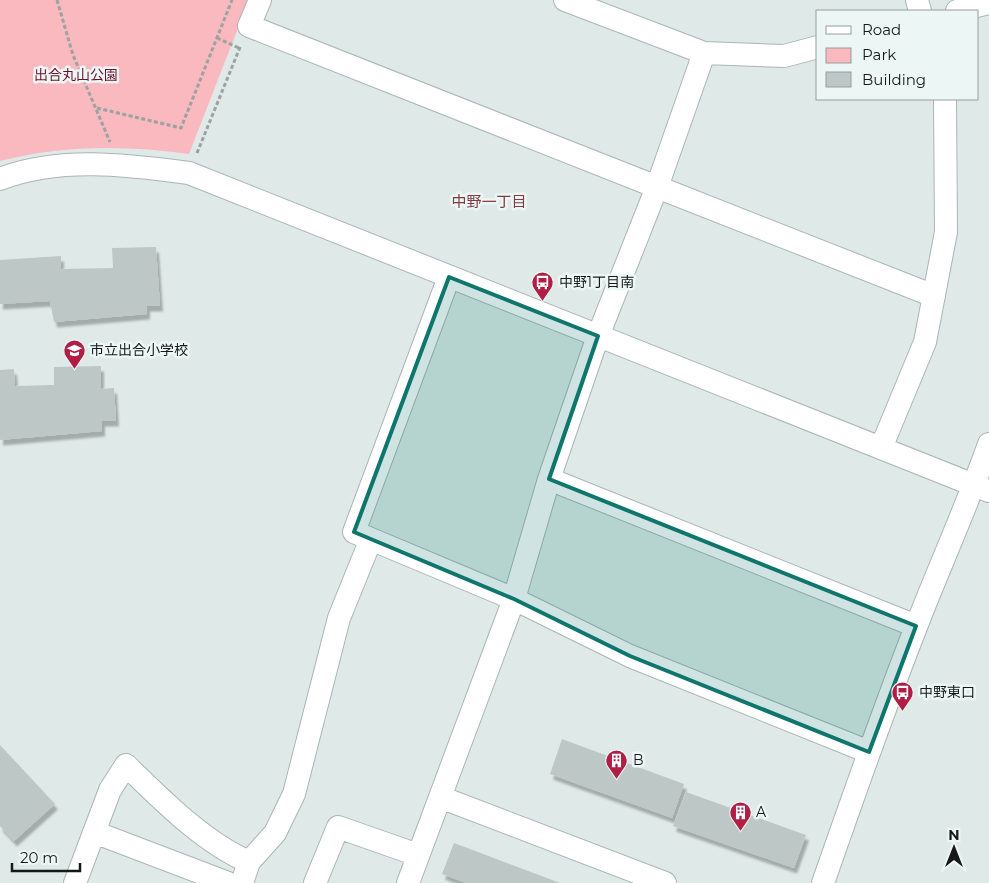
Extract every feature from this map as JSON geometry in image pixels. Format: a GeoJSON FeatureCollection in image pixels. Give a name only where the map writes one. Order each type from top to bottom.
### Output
{"type":"FeatureCollection","features":[{"type":"Feature","properties":{"kind":"street"},"geometry":{"type":"LineString","coordinates":[[260,0],[249,26],[934,296]]}},
{"type":"Feature","properties":{"kind":"street"},"geometry":{"type":"LineString","coordinates":[[565,0],[704,52],[784,56],[816,48]]}},
{"type":"Feature","properties":{"kind":"street"},"geometry":{"type":"LineString","coordinates":[[961,10],[989,3]]}},
{"type":"Feature","properties":{"kind":"street"},"geometry":{"type":"LineString","coordinates":[[408,883],[514,599],[549,480],[598,336],[657,187],[704,52]]}},
{"type":"Feature","properties":{"kind":"street"},"geometry":{"type":"LineString","coordinates":[[881,448],[926,342],[946,232],[945,100]]}},
{"type":"Feature","properties":{"kind":"street"},"geometry":{"type":"LineString","coordinates":[[0,179],[16,173],[68,165],[119,165],[189,173],[982,488]]}},
{"type":"Feature","properties":{"kind":"street"},"geometry":{"type":"LineString","coordinates":[[449,277],[354,532],[514,599],[630,656],[869,752]]}},
{"type":"Feature","properties":{"kind":"street"},"geometry":{"type":"LineString","coordinates":[[823,883],[916,626],[982,488],[989,444]]}},
{"type":"Feature","properties":{"kind":"street"},"geometry":{"type":"LineString","coordinates":[[549,480],[916,626]]}},
{"type":"Feature","properties":{"kind":"street"},"geometry":{"type":"LineString","coordinates":[[75,883],[110,790],[126,765],[172,810],[232,855],[245,873],[275,833],[294,794],[339,618],[371,539]]}},
{"type":"Feature","properties":{"kind":"street"},"geometry":{"type":"LineString","coordinates":[[440,797],[665,883]]}},
{"type":"Feature","properties":{"kind":"street"},"geometry":{"type":"LineString","coordinates":[[315,883],[338,827],[418,855]]}},
{"type":"Feature","properties":{"kind":"street"},"geometry":{"type":"LineString","coordinates":[[94,832],[228,883]]}},
{"type":"Feature","properties":{"kind":"path"},"geometry":{"type":"LineString","coordinates":[[57,0],[74,55],[119,165]]}},
{"type":"Feature","properties":{"kind":"path"},"geometry":{"type":"LineString","coordinates":[[97,108],[181,128],[232,0]]}},
{"type":"Feature","properties":{"kind":"path"},"geometry":{"type":"LineString","coordinates":[[189,173],[249,26]]}},
{"type":"Feature","properties":{"kind":"path"},"geometry":{"type":"LineString","coordinates":[[217,38],[240,48]]}},
{"type":"Feature","properties":{"kind":"highlighted area"},"geometry":{"type":"Polygon","coordinates":[[[449,277],[598,336],[549,479],[916,626],[869,752],[630,656],[514,599],[354,532],[449,277]]]}},
{"type":"Feature","properties":{"kind":"green space","name":"出合丸山公園"},"geometry":{"type":"Polygon","coordinates":[[[0,0],[249,0],[189,154],[141,149],[94,148],[46,152],[0,161],[0,0]]]}},
{"type":"Feature","properties":{"kind":"building"},"geometry":{"type":"Polygon","coordinates":[[[156,247],[160,306],[147,306],[147,314],[54,322],[50,301],[0,304],[0,260],[61,256],[61,269],[113,268],[112,248],[156,247]]]}},
{"type":"Feature","properties":{"kind":"building"},"geometry":{"type":"Polygon","coordinates":[[[101,366],[101,389],[114,388],[116,421],[102,421],[102,431],[0,440],[0,370],[14,369],[15,386],[54,385],[54,367],[101,366]]]}},
{"type":"Feature","properties":{"kind":"building","name":"B"},"geometry":{"type":"Polygon","coordinates":[[[562,739],[684,784],[672,818],[550,774],[562,739]]]}},
{"type":"Feature","properties":{"kind":"building"},"geometry":{"type":"Polygon","coordinates":[[[0,745],[55,804],[14,841],[0,826],[0,745]]]}},
{"type":"Feature","properties":{"kind":"building","name":"A"},"geometry":{"type":"Polygon","coordinates":[[[686,792],[806,835],[794,868],[673,826],[686,792]]]}},
{"type":"Feature","properties":{"kind":"building"},"geometry":{"type":"Polygon","coordinates":[[[454,843],[560,883],[466,883],[442,874],[454,843]]]}},
{"type":"Feature","properties":{"kind":"place","name":"中野1丁目南"},"geometry":{"type":"Point","coordinates":[543,301]}},
{"type":"Feature","properties":{"kind":"place","name":"市立出合小学校"},"geometry":{"type":"Point","coordinates":[74,369]}},
{"type":"Feature","properties":{"kind":"place","name":"中野東口"},"geometry":{"type":"Point","coordinates":[903,711]}},
{"type":"Feature","properties":{"kind":"place","name":"B"},"geometry":{"type":"Point","coordinates":[617,779]}},
{"type":"Feature","properties":{"kind":"place","name":"A"},"geometry":{"type":"Point","coordinates":[740,831]}},
{"type":"Feature","properties":{"kind":"district","name":"中野一丁目"},"geometry":{"type":"Point","coordinates":[489,202]}}]}
